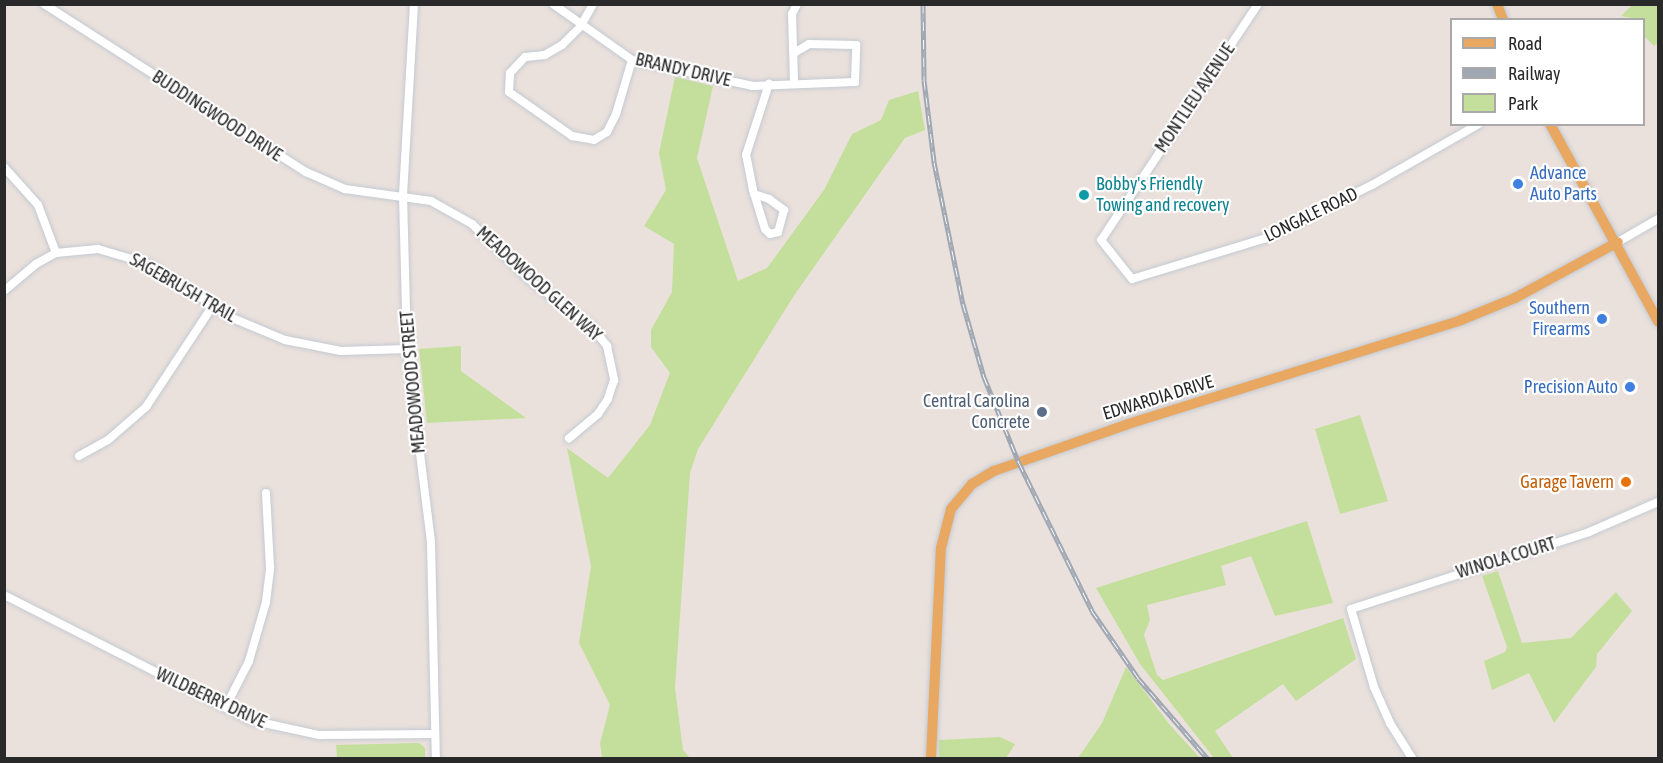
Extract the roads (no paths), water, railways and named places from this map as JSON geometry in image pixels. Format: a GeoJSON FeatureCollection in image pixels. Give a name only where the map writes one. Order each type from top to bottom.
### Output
{"type":"FeatureCollection","features":[{"type":"Feature","properties":{"kind":"main road"},"geometry":{"type":"LineString","coordinates":[[1551,126],[1618,242],[1659,321]]}},
{"type":"Feature","properties":{"kind":"main road","name":"EDWARDIA DRIVE"},"geometry":{"type":"LineString","coordinates":[[931,759],[941,548],[951,509],[972,484],[994,471],[1128,424],[1461,320],[1515,298],[1618,242]]}},
{"type":"Feature","properties":{"kind":"street","name":"BUDDINGWOOD DRIVE"},"geometry":{"type":"LineString","coordinates":[[44,4],[306,172],[345,189],[403,195]]}},
{"type":"Feature","properties":{"kind":"street","name":"MEADOWOOD STREET"},"geometry":{"type":"LineString","coordinates":[[414,4],[403,195],[407,349],[431,543],[436,759]]}},
{"type":"Feature","properties":{"kind":"street","name":"BRANDY DRIVE"},"geometry":{"type":"LineString","coordinates":[[554,4],[581,26],[632,60],[753,86],[794,81],[855,82],[856,45],[809,44],[794,54]]}},
{"type":"Feature","properties":{"kind":"street"},"geometry":{"type":"LineString","coordinates":[[593,4],[581,26],[562,45],[545,55],[525,57],[510,73],[509,92],[524,105],[572,136],[594,140],[607,132],[616,114],[632,60]]}},
{"type":"Feature","properties":{"kind":"street"},"geometry":{"type":"LineString","coordinates":[[794,81],[792,14],[797,4]]}},
{"type":"Feature","properties":{"kind":"street","name":"MONTLIEU AVENUE"},"geometry":{"type":"LineString","coordinates":[[1132,279],[1101,240],[1258,4]]}},
{"type":"Feature","properties":{"kind":"street"},"geometry":{"type":"LineString","coordinates":[[754,194],[769,198],[784,210],[778,232],[770,234],[765,229],[754,194],[746,155],[769,84]]}},
{"type":"Feature","properties":{"kind":"street","name":"LONGALE ROAD"},"geometry":{"type":"LineString","coordinates":[[1132,279],[1266,238],[1372,185],[1475,126]]}},
{"type":"Feature","properties":{"kind":"street"},"geometry":{"type":"LineString","coordinates":[[4,167],[38,205],[56,253]]}},
{"type":"Feature","properties":{"kind":"street","name":"MEADOWOOD GLEN WAY"},"geometry":{"type":"LineString","coordinates":[[403,195],[431,201],[460,214],[530,280],[591,326],[603,340],[613,363],[611,391],[598,414],[569,438]]}},
{"type":"Feature","properties":{"kind":"street"},"geometry":{"type":"LineString","coordinates":[[1618,242],[1659,219]]}},
{"type":"Feature","properties":{"kind":"street","name":"SAGEBRUSH TRAIL"},"geometry":{"type":"LineString","coordinates":[[4,291],[36,264],[56,253],[98,249],[127,255],[149,264],[212,307],[256,329],[313,347],[370,352],[407,349]]}},
{"type":"Feature","properties":{"kind":"street"},"geometry":{"type":"LineString","coordinates":[[79,456],[108,440],[146,406],[212,307]]}},
{"type":"Feature","properties":{"kind":"street"},"geometry":{"type":"LineString","coordinates":[[225,708],[249,661],[266,602],[270,567],[266,493]]}},
{"type":"Feature","properties":{"kind":"street","name":"WINOLA COURT"},"geometry":{"type":"LineString","coordinates":[[1412,759],[1390,723],[1374,687],[1351,609],[1389,594],[1589,532],[1659,502]]}},
{"type":"Feature","properties":{"kind":"street","name":"WILDBERRY DRIVE"},"geometry":{"type":"LineString","coordinates":[[4,595],[225,708],[277,728],[319,735],[435,734]]}},
{"type":"Feature","properties":{"kind":"railway"},"geometry":{"type":"LineString","coordinates":[[923,4],[924,80],[934,162],[963,304],[984,377],[1019,463],[1092,611],[1138,678],[1207,758]]}},
{"type":"Feature","properties":{"kind":"place","name":"Advance Auto Parts"},"geometry":{"type":"Point","coordinates":[1518,184]}},
{"type":"Feature","properties":{"kind":"place","name":"Bobby's Friendly Towing and recovery"},"geometry":{"type":"Point","coordinates":[1084,195]}},
{"type":"Feature","properties":{"kind":"place","name":"Southern Firearms"},"geometry":{"type":"Point","coordinates":[1602,319]}},
{"type":"Feature","properties":{"kind":"place","name":"Precision Auto"},"geometry":{"type":"Point","coordinates":[1630,387]}},
{"type":"Feature","properties":{"kind":"place","name":"Central Carolina Concrete"},"geometry":{"type":"Point","coordinates":[1042,412]}},
{"type":"Feature","properties":{"kind":"place","name":"Garage Tavern"},"geometry":{"type":"Point","coordinates":[1626,482]}}]}
